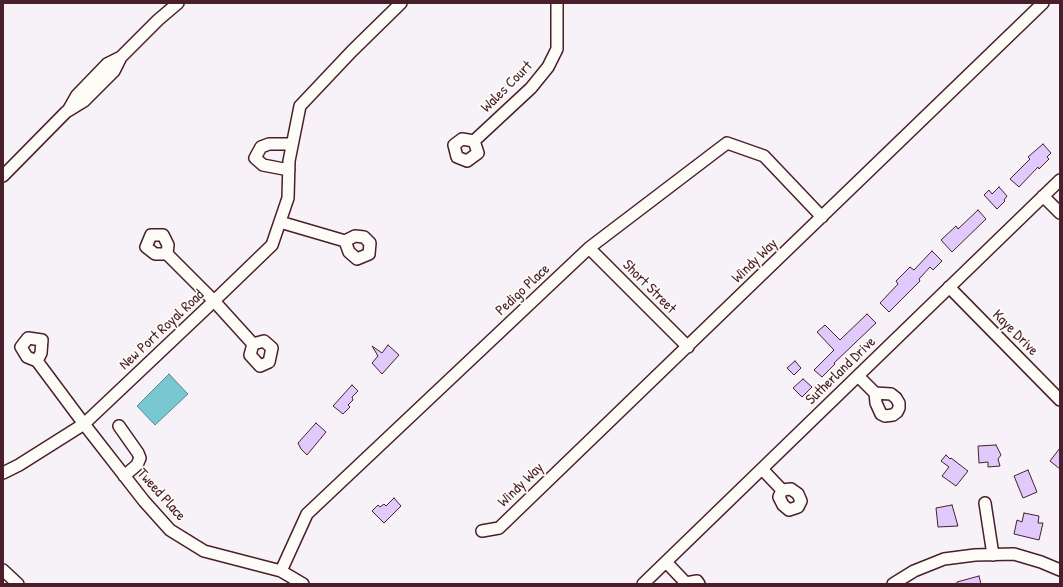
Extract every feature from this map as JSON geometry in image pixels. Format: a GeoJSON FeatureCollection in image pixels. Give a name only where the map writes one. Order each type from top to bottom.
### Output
{"type":"FeatureCollection","features":[{"type":"Feature","properties":{"kind":"street"},"geometry":{"type":"LineString","coordinates":[[3,176],[66,112],[84,101],[114,71],[121,57],[158,20],[178,3]]}},
{"type":"Feature","properties":{"kind":"street","name":"New Port Royal Road"},"geometry":{"type":"LineString","coordinates":[[3,473],[84,424],[272,245],[288,198],[289,162],[300,106],[352,51],[401,3]]}},
{"type":"Feature","properties":{"kind":"street","name":"Wales Court"},"geometry":{"type":"LineString","coordinates":[[474,141],[531,88],[548,67],[557,49],[557,3]]}},
{"type":"Feature","properties":{"kind":"street","name":"Windy Way"},"geometry":{"type":"LineString","coordinates":[[482,531],[498,528],[1043,3]]}},
{"type":"Feature","properties":{"kind":"street","name":"Pedigo Place"},"geometry":{"type":"LineString","coordinates":[[281,571],[307,514],[589,248],[727,143],[764,156],[822,217]]}},
{"type":"Feature","properties":{"kind":"street"},"geometry":{"type":"LineString","coordinates":[[288,170],[263,165],[255,158],[261,147],[270,144],[292,144]]}},
{"type":"Feature","properties":{"kind":"street","name":"Sutherland Drive"},"geometry":{"type":"LineString","coordinates":[[643,584],[1060,180]]}},
{"type":"Feature","properties":{"kind":"street"},"geometry":{"type":"LineString","coordinates":[[1043,196],[1060,213]]}},
{"type":"Feature","properties":{"kind":"street"},"geometry":{"type":"LineString","coordinates":[[280,222],[346,241]]}},
{"type":"Feature","properties":{"kind":"street","name":"Short Street"},"geometry":{"type":"LineString","coordinates":[[589,248],[688,346]]}},
{"type":"Feature","properties":{"kind":"street"},"geometry":{"type":"LineString","coordinates":[[167,254],[214,301],[253,344]]}},
{"type":"Feature","properties":{"kind":"street","name":"Kaye Drive"},"geometry":{"type":"LineString","coordinates":[[949,288],[1060,400]]}},
{"type":"Feature","properties":{"kind":"street","name":"Tweed Place"},"geometry":{"type":"LineString","coordinates":[[37,361],[144,502],[170,530],[204,551],[281,571],[303,584]]}},
{"type":"Feature","properties":{"kind":"street"},"geometry":{"type":"LineString","coordinates":[[858,376],[875,393]]}},
{"type":"Feature","properties":{"kind":"street"},"geometry":{"type":"LineString","coordinates":[[118,426],[140,458],[137,465],[124,476]]}},
{"type":"Feature","properties":{"kind":"street"},"geometry":{"type":"LineString","coordinates":[[762,469],[782,490]]}},
{"type":"Feature","properties":{"kind":"street"},"geometry":{"type":"LineString","coordinates":[[985,503],[993,555]]}},
{"type":"Feature","properties":{"kind":"street"},"geometry":{"type":"LineString","coordinates":[[893,584],[914,571],[944,559],[975,555],[1014,554],[1041,562],[1060,570]]}},
{"type":"Feature","properties":{"kind":"street"},"geometry":{"type":"LineString","coordinates":[[666,562],[686,583],[697,581],[699,584]]}},
{"type":"Feature","properties":{"kind":"street"},"geometry":{"type":"LineString","coordinates":[[3,570],[18,584]]}},
{"type":"Feature","properties":{"kind":"water"},"geometry":{"type":"Polygon","coordinates":[[[169,374],[188,394],[155,425],[137,406],[169,374]]]}},
{"type":"Feature","properties":{"kind":"building"},"geometry":{"type":"Polygon","coordinates":[[[1043,144],[1051,153],[1047,157],[1049,159],[1039,169],[1038,167],[1019,187],[1010,179],[1030,159],[1028,157],[1043,144]]]}},
{"type":"Feature","properties":{"kind":"building"},"geometry":{"type":"Polygon","coordinates":[[[999,187],[1007,196],[1004,200],[1005,201],[997,209],[984,195],[989,190],[992,194],[999,187]]]}},
{"type":"Feature","properties":{"kind":"building"},"geometry":{"type":"Polygon","coordinates":[[[978,210],[986,219],[952,252],[941,240],[956,226],[958,229],[978,210]]]}},
{"type":"Feature","properties":{"kind":"building"},"geometry":{"type":"Polygon","coordinates":[[[932,251],[942,261],[933,270],[930,267],[919,279],[920,281],[889,312],[880,303],[898,284],[896,281],[910,267],[914,270],[932,251]]]}},
{"type":"Feature","properties":{"kind":"building"},"geometry":{"type":"Polygon","coordinates":[[[867,314],[876,323],[834,363],[835,364],[822,377],[814,370],[834,350],[817,332],[825,325],[840,340],[867,314]]]}},
{"type":"Feature","properties":{"kind":"building"},"geometry":{"type":"Polygon","coordinates":[[[388,345],[399,355],[382,374],[372,363],[378,356],[372,346],[382,353],[388,345]]]}},
{"type":"Feature","properties":{"kind":"building"},"geometry":{"type":"Polygon","coordinates":[[[795,361],[801,368],[794,375],[787,368],[795,361]]]}},
{"type":"Feature","properties":{"kind":"building"},"geometry":{"type":"Polygon","coordinates":[[[803,379],[812,387],[802,397],[793,388],[803,379]]]}},
{"type":"Feature","properties":{"kind":"building"},"geometry":{"type":"Polygon","coordinates":[[[352,385],[358,391],[352,397],[353,400],[348,405],[350,407],[343,414],[333,406],[352,385]]]}},
{"type":"Feature","properties":{"kind":"building"},"geometry":{"type":"Polygon","coordinates":[[[316,423],[326,432],[307,455],[298,443],[316,423]]]}},
{"type":"Feature","properties":{"kind":"building"},"geometry":{"type":"Polygon","coordinates":[[[996,445],[1001,455],[998,459],[1000,466],[988,467],[988,462],[979,463],[978,446],[996,445]]]}},
{"type":"Feature","properties":{"kind":"building"},"geometry":{"type":"Polygon","coordinates":[[[1060,448],[1060,469],[1050,461],[1060,448]]]}},
{"type":"Feature","properties":{"kind":"building"},"geometry":{"type":"Polygon","coordinates":[[[946,455],[968,471],[956,486],[942,476],[949,467],[941,461],[946,455]]]}},
{"type":"Feature","properties":{"kind":"building"},"geometry":{"type":"Polygon","coordinates":[[[1028,470],[1037,492],[1023,498],[1014,476],[1028,470]]]}},
{"type":"Feature","properties":{"kind":"building"},"geometry":{"type":"Polygon","coordinates":[[[394,498],[401,506],[384,523],[372,511],[378,505],[380,507],[384,504],[386,506],[394,498]]]}},
{"type":"Feature","properties":{"kind":"building"},"geometry":{"type":"Polygon","coordinates":[[[952,505],[958,526],[938,527],[936,508],[952,505]]]}},
{"type":"Feature","properties":{"kind":"building"},"geometry":{"type":"Polygon","coordinates":[[[1024,513],[1039,516],[1038,523],[1043,523],[1039,540],[1014,534],[1017,520],[1022,522],[1024,513]]]}},
{"type":"Feature","properties":{"kind":"building"},"geometry":{"type":"Polygon","coordinates":[[[979,576],[981,584],[957,584],[957,582],[979,576]]]}}]}
